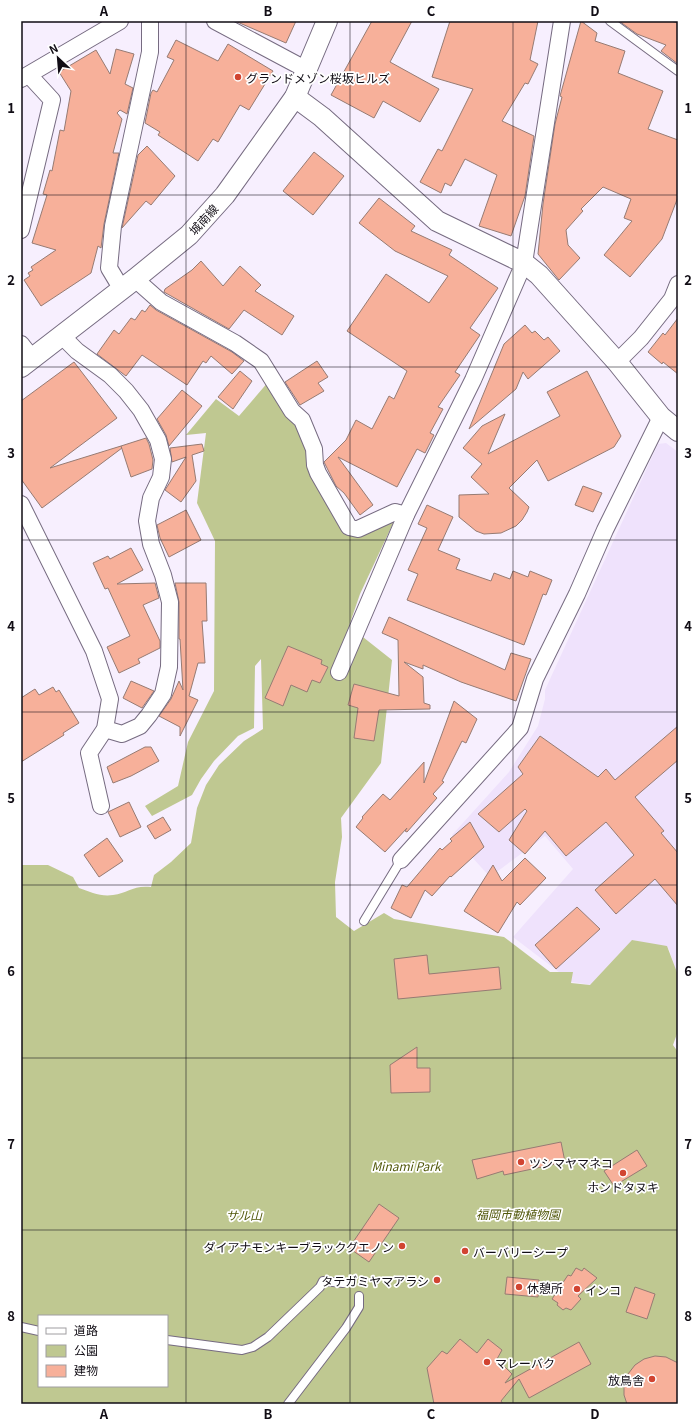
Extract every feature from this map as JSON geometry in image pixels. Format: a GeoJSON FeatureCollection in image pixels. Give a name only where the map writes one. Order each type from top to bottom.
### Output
{"type":"FeatureCollection","features":[{"type":"Feature","properties":{"kind":"street"},"geometry":{"type":"LineString","coordinates":[[21,230],[52,100],[25,77],[120,21]]}},
{"type":"Feature","properties":{"kind":"street"},"geometry":{"type":"LineString","coordinates":[[150,21],[150,52],[113,226],[109,268],[118,283],[129,283],[235,343],[261,361],[292,411],[302,420],[314,449],[315,465],[318,473],[350,527],[358,529],[395,512],[406,515]]}},
{"type":"Feature","properties":{"kind":"street"},"geometry":{"type":"LineString","coordinates":[[215,21],[307,70]]}},
{"type":"Feature","properties":{"kind":"street","name":"城南線"},"geometry":{"type":"LineString","coordinates":[[25,356],[61,335],[189,235],[225,195],[295,97],[327,21]]}},
{"type":"Feature","properties":{"kind":"street"},"geometry":{"type":"LineString","coordinates":[[339,672],[406,515],[473,380],[524,263],[562,21]]}},
{"type":"Feature","properties":{"kind":"street"},"geometry":{"type":"LineString","coordinates":[[295,97],[322,117],[437,221],[524,263],[539,275],[617,362],[660,417],[678,431]]}},
{"type":"Feature","properties":{"kind":"street"},"geometry":{"type":"LineString","coordinates":[[617,362],[641,338],[672,299],[678,284]]}},
{"type":"Feature","properties":{"kind":"street"},"geometry":{"type":"LineString","coordinates":[[61,335],[77,350],[110,375],[126,391],[141,410],[158,440],[162,459],[161,477],[151,498],[147,521],[150,544],[163,575],[170,602],[169,667],[163,694],[140,726],[122,734],[105,729]]}},
{"type":"Feature","properties":{"kind":"street"},"geometry":{"type":"LineString","coordinates":[[401,860],[520,728],[535,679],[577,594],[605,530],[660,417]]}},
{"type":"Feature","properties":{"kind":"street"},"geometry":{"type":"LineString","coordinates":[[21,504],[94,651],[110,699],[105,729],[89,753],[101,806]]}},
{"type":"Feature","properties":{"kind":"lane"},"geometry":{"type":"LineString","coordinates":[[610,21],[678,71]]}},
{"type":"Feature","properties":{"kind":"lane"},"geometry":{"type":"LineString","coordinates":[[364,921],[401,860]]}},
{"type":"Feature","properties":{"kind":"lane"},"geometry":{"type":"LineString","coordinates":[[168,1340],[242,1350],[253,1347],[268,1337],[320,1287],[323,1281],[343,1284]]}},
{"type":"Feature","properties":{"kind":"lane"},"geometry":{"type":"LineString","coordinates":[[288,1404],[346,1328],[359,1307],[359,1296]]}},
{"type":"Feature","properties":{"kind":"lane"},"geometry":{"type":"LineString","coordinates":[[21,1327],[38,1331]]}},
{"type":"Feature","properties":{"kind":"shaded area"},"geometry":{"type":"Polygon","coordinates":[[[666,443],[678,452],[678,978],[669,949],[633,940],[592,985],[572,982],[513,937],[573,869],[545,836],[490,877],[452,835],[509,772],[538,726],[545,699],[545,690],[658,444],[666,443]]]}},
{"type":"Feature","properties":{"kind":"green space","name":"Minami Park"},"geometry":{"type":"Polygon","coordinates":[[[269,381],[305,435],[347,534],[396,517],[360,594],[349,626],[392,660],[381,763],[341,818],[342,837],[335,882],[336,917],[354,931],[384,913],[394,919],[504,937],[550,972],[573,972],[571,983],[590,985],[632,940],[667,946],[678,975],[678,1031],[673,1045],[678,1052],[678,1404],[21,1404],[21,865],[48,865],[73,877],[79,888],[100,895],[113,895],[135,888],[151,887],[154,875],[171,862],[191,843],[197,808],[206,785],[219,765],[244,741],[263,729],[261,659],[255,666],[254,728],[238,736],[214,761],[192,795],[152,816],[145,806],[178,786],[188,742],[214,691],[215,541],[197,503],[206,433],[186,435],[216,399],[239,416],[269,381]]]}},
{"type":"Feature","properties":{"kind":"building"},"geometry":{"type":"Polygon","coordinates":[[[235,21],[296,21],[286,43],[235,21]]]}},
{"type":"Feature","properties":{"kind":"building"},"geometry":{"type":"Polygon","coordinates":[[[372,21],[412,21],[390,62],[439,89],[420,122],[383,101],[374,118],[331,95],[372,21]]]}},
{"type":"Feature","properties":{"kind":"building"},"geometry":{"type":"Polygon","coordinates":[[[450,21],[538,21],[530,60],[538,64],[528,84],[525,83],[502,121],[534,136],[525,196],[511,236],[479,226],[497,175],[465,159],[451,186],[445,183],[441,193],[420,182],[438,149],[442,151],[473,89],[432,77],[450,21]]]}},
{"type":"Feature","properties":{"kind":"building"},"geometry":{"type":"Polygon","coordinates":[[[581,21],[597,33],[595,41],[625,51],[618,73],[663,91],[648,129],[678,140],[678,197],[662,239],[630,277],[604,255],[632,221],[624,218],[631,199],[603,187],[581,209],[583,211],[566,230],[568,245],[580,258],[559,280],[538,254],[543,204],[555,124],[562,97],[560,96],[581,21]]]}},
{"type":"Feature","properties":{"kind":"building"},"geometry":{"type":"Polygon","coordinates":[[[619,21],[671,21],[678,23],[678,64],[661,51],[666,45],[637,34],[619,21]]]}},
{"type":"Feature","properties":{"kind":"building"},"geometry":{"type":"Polygon","coordinates":[[[176,40],[218,61],[228,44],[273,71],[249,110],[240,105],[218,142],[213,139],[198,161],[158,135],[160,132],[145,123],[151,93],[153,90],[157,92],[174,60],[167,57],[176,40]]]}},
{"type":"Feature","properties":{"kind":"building"},"geometry":{"type":"Polygon","coordinates":[[[116,49],[134,54],[125,84],[133,88],[127,114],[120,110],[117,113],[122,119],[113,153],[119,153],[104,224],[101,248],[98,246],[91,273],[41,306],[24,280],[30,276],[28,273],[33,270],[31,267],[56,250],[32,243],[47,195],[43,194],[50,170],[52,171],[60,130],[64,131],[71,91],[59,72],[96,50],[110,74],[116,49]]]}},
{"type":"Feature","properties":{"kind":"building"},"geometry":{"type":"Polygon","coordinates":[[[147,146],[175,176],[151,205],[146,201],[122,228],[138,155],[147,146]]]}},
{"type":"Feature","properties":{"kind":"building"},"geometry":{"type":"Polygon","coordinates":[[[314,152],[344,176],[313,215],[283,191],[314,152]]]}},
{"type":"Feature","properties":{"kind":"building"},"geometry":{"type":"Polygon","coordinates":[[[379,198],[415,226],[411,231],[452,250],[449,255],[498,288],[470,328],[480,335],[455,372],[460,375],[438,407],[443,409],[430,433],[434,435],[425,453],[417,449],[397,487],[338,457],[373,505],[360,515],[344,493],[336,486],[324,462],[346,440],[356,420],[372,429],[389,396],[394,399],[407,371],[347,331],[386,274],[429,303],[448,276],[395,251],[359,223],[379,198]]]}},
{"type":"Feature","properties":{"kind":"building"},"geometry":{"type":"Polygon","coordinates":[[[201,261],[223,286],[240,266],[261,285],[255,291],[294,316],[282,335],[244,310],[229,329],[164,292],[165,289],[192,270],[201,261]]]}},
{"type":"Feature","properties":{"kind":"building"},"geometry":{"type":"Polygon","coordinates":[[[150,305],[156,310],[232,352],[244,361],[232,374],[211,356],[206,363],[203,361],[187,385],[142,355],[126,376],[97,354],[114,330],[119,334],[131,318],[135,320],[142,310],[145,312],[150,305]]]}},
{"type":"Feature","properties":{"kind":"building"},"geometry":{"type":"Polygon","coordinates":[[[678,318],[678,374],[663,362],[662,364],[648,352],[663,333],[665,335],[678,318]]]}},
{"type":"Feature","properties":{"kind":"building"},"geometry":{"type":"Polygon","coordinates":[[[525,325],[532,333],[535,331],[544,340],[548,337],[560,351],[528,379],[523,372],[516,389],[469,429],[504,344],[525,325]]]}},
{"type":"Feature","properties":{"kind":"building"},"geometry":{"type":"Polygon","coordinates":[[[317,361],[328,377],[318,383],[324,391],[300,405],[285,382],[317,361]]]}},
{"type":"Feature","properties":{"kind":"building"},"geometry":{"type":"Polygon","coordinates":[[[74,362],[117,418],[50,468],[121,446],[122,448],[42,508],[21,479],[21,401],[74,362]]]}},
{"type":"Feature","properties":{"kind":"building"},"geometry":{"type":"Polygon","coordinates":[[[240,371],[252,381],[233,409],[218,397],[240,371]]]}},
{"type":"Feature","properties":{"kind":"building"},"geometry":{"type":"Polygon","coordinates":[[[587,371],[621,436],[614,447],[548,481],[537,460],[509,488],[529,507],[522,520],[516,526],[501,533],[484,534],[476,531],[459,517],[459,495],[489,494],[471,477],[482,464],[463,448],[482,426],[505,414],[488,454],[560,416],[547,392],[587,371]]]}},
{"type":"Feature","properties":{"kind":"building"},"geometry":{"type":"Polygon","coordinates":[[[182,390],[202,406],[169,446],[166,435],[157,419],[182,390]]]}},
{"type":"Feature","properties":{"kind":"building"},"geometry":{"type":"Polygon","coordinates":[[[146,438],[153,460],[152,469],[131,477],[121,446],[146,438]]]}},
{"type":"Feature","properties":{"kind":"building"},"geometry":{"type":"Polygon","coordinates":[[[202,444],[204,451],[192,455],[196,481],[181,502],[165,490],[186,457],[172,462],[170,448],[202,444]]]}},
{"type":"Feature","properties":{"kind":"building"},"geometry":{"type":"Polygon","coordinates":[[[583,486],[602,493],[593,512],[575,505],[583,486]]]}},
{"type":"Feature","properties":{"kind":"building"},"geometry":{"type":"Polygon","coordinates":[[[427,505],[453,517],[438,550],[460,559],[456,569],[491,581],[494,573],[510,579],[513,571],[528,577],[530,571],[552,580],[546,595],[543,594],[524,645],[407,600],[418,574],[408,570],[427,528],[418,524],[427,505]]]}},
{"type":"Feature","properties":{"kind":"building"},"geometry":{"type":"Polygon","coordinates":[[[186,510],[201,540],[169,557],[160,538],[157,525],[186,510]]]}},
{"type":"Feature","properties":{"kind":"building"},"geometry":{"type":"Polygon","coordinates":[[[131,548],[143,570],[117,584],[155,583],[159,598],[143,605],[160,641],[160,648],[138,659],[140,663],[119,673],[107,647],[130,636],[108,588],[105,589],[93,563],[108,556],[110,559],[131,548]]]}},
{"type":"Feature","properties":{"kind":"building"},"geometry":{"type":"Polygon","coordinates":[[[175,583],[206,583],[207,621],[202,621],[205,663],[198,663],[189,696],[198,700],[180,736],[180,727],[159,716],[171,699],[179,681],[183,690],[179,639],[179,602],[175,583]]]}},
{"type":"Feature","properties":{"kind":"building"},"geometry":{"type":"Polygon","coordinates":[[[389,617],[505,670],[511,653],[531,659],[516,701],[461,682],[423,665],[423,669],[404,662],[423,677],[424,703],[430,705],[430,709],[379,710],[374,741],[354,738],[358,708],[348,705],[354,684],[399,696],[398,640],[382,633],[389,617]]]}},
{"type":"Feature","properties":{"kind":"building"},"geometry":{"type":"Polygon","coordinates":[[[288,646],[322,660],[321,664],[328,667],[320,683],[312,680],[307,692],[291,685],[283,706],[265,698],[288,646]]]}},
{"type":"Feature","properties":{"kind":"building"},"geometry":{"type":"Polygon","coordinates":[[[131,681],[154,691],[142,708],[123,698],[131,681]]]}},
{"type":"Feature","properties":{"kind":"building"},"geometry":{"type":"Polygon","coordinates":[[[53,687],[56,692],[59,690],[79,723],[63,733],[64,735],[21,762],[21,698],[35,689],[39,695],[53,687]]]}},
{"type":"Feature","properties":{"kind":"building"},"geometry":{"type":"Polygon","coordinates":[[[454,701],[477,719],[466,743],[462,741],[442,781],[444,782],[433,794],[437,798],[407,832],[405,831],[407,828],[385,852],[356,827],[363,818],[362,817],[383,794],[390,800],[424,762],[424,783],[454,701]]]}},
{"type":"Feature","properties":{"kind":"building"},"geometry":{"type":"Polygon","coordinates":[[[678,726],[678,760],[635,797],[664,831],[661,833],[678,853],[678,906],[655,879],[616,914],[595,890],[634,855],[606,822],[566,856],[545,831],[525,854],[509,840],[527,811],[525,809],[499,832],[478,814],[523,774],[518,767],[540,736],[598,777],[606,769],[615,780],[678,726]]]}},
{"type":"Feature","properties":{"kind":"building"},"geometry":{"type":"Polygon","coordinates":[[[145,747],[151,747],[159,761],[131,776],[113,783],[107,767],[145,747]]]}},
{"type":"Feature","properties":{"kind":"building"},"geometry":{"type":"Polygon","coordinates":[[[129,802],[141,827],[120,837],[108,812],[129,802]]]}},
{"type":"Feature","properties":{"kind":"building"},"geometry":{"type":"Polygon","coordinates":[[[163,817],[171,830],[155,839],[147,826],[163,817]]]}},
{"type":"Feature","properties":{"kind":"building"},"geometry":{"type":"Polygon","coordinates":[[[470,822],[484,847],[451,877],[450,876],[432,896],[425,890],[411,918],[391,908],[402,885],[407,887],[440,848],[442,850],[452,841],[450,839],[470,822]]]}},
{"type":"Feature","properties":{"kind":"building"},"geometry":{"type":"Polygon","coordinates":[[[107,838],[123,861],[99,877],[84,855],[107,838]]]}},
{"type":"Feature","properties":{"kind":"building"},"geometry":{"type":"Polygon","coordinates":[[[525,858],[546,878],[520,905],[517,902],[498,933],[464,911],[493,865],[502,881],[525,858]]]}},
{"type":"Feature","properties":{"kind":"building"},"geometry":{"type":"Polygon","coordinates":[[[577,907],[600,929],[556,969],[535,945],[577,907]]]}},
{"type":"Feature","properties":{"kind":"building"},"geometry":{"type":"Polygon","coordinates":[[[427,955],[429,974],[499,967],[501,989],[398,999],[394,959],[427,955]]]}},
{"type":"Feature","properties":{"kind":"building"},"geometry":{"type":"Polygon","coordinates":[[[417,1047],[417,1068],[430,1068],[430,1092],[391,1093],[390,1065],[417,1047]]]}},
{"type":"Feature","properties":{"kind":"building"},"geometry":{"type":"Polygon","coordinates":[[[561,1142],[565,1162],[504,1175],[503,1171],[477,1179],[472,1160],[561,1142]]]}},
{"type":"Feature","properties":{"kind":"building"},"geometry":{"type":"Polygon","coordinates":[[[637,1150],[647,1166],[614,1186],[604,1171],[637,1150]]]}},
{"type":"Feature","properties":{"kind":"building"},"geometry":{"type":"Polygon","coordinates":[[[379,1204],[399,1218],[369,1262],[349,1248],[379,1204]]]}},
{"type":"Feature","properties":{"kind":"building"},"geometry":{"type":"Polygon","coordinates":[[[576,1268],[582,1271],[584,1268],[597,1278],[578,1296],[581,1299],[571,1310],[566,1308],[563,1310],[557,1305],[558,1303],[552,1299],[568,1275],[571,1276],[576,1268]]]}},
{"type":"Feature","properties":{"kind":"building"},"geometry":{"type":"Polygon","coordinates":[[[507,1277],[539,1280],[538,1297],[505,1294],[507,1277]]]}},
{"type":"Feature","properties":{"kind":"building"},"geometry":{"type":"Polygon","coordinates":[[[635,1287],[655,1294],[647,1319],[626,1312],[635,1287]]]}},
{"type":"Feature","properties":{"kind":"building"},"geometry":{"type":"Polygon","coordinates":[[[460,1339],[477,1353],[488,1339],[502,1350],[497,1359],[512,1374],[505,1383],[579,1342],[591,1364],[529,1398],[519,1379],[501,1401],[503,1404],[434,1404],[427,1368],[442,1351],[447,1354],[460,1339]]]}},
{"type":"Feature","properties":{"kind":"building","name":"放鳥舎"},"geometry":{"type":"Polygon","coordinates":[[[655,1356],[666,1357],[678,1363],[678,1404],[627,1404],[624,1395],[624,1384],[628,1374],[635,1365],[644,1359],[655,1356]]]}},
{"type":"Feature","properties":{"kind":"place","name":"グランドメゾン桜坂ヒルズ"},"geometry":{"type":"Point","coordinates":[238,77]}},
{"type":"Feature","properties":{"kind":"place","name":"ツシマヤマネコ"},"geometry":{"type":"Point","coordinates":[521,1162]}},
{"type":"Feature","properties":{"kind":"place","name":"ホンドタヌキ"},"geometry":{"type":"Point","coordinates":[623,1173]}},
{"type":"Feature","properties":{"kind":"place","name":"ダイアナモンキーブラックグエノン"},"geometry":{"type":"Point","coordinates":[402,1246]}},
{"type":"Feature","properties":{"kind":"place","name":"バーバリーシープ"},"geometry":{"type":"Point","coordinates":[465,1251]}},
{"type":"Feature","properties":{"kind":"place","name":"タテガミヤマアラシ"},"geometry":{"type":"Point","coordinates":[437,1280]}},
{"type":"Feature","properties":{"kind":"place","name":"休憩所"},"geometry":{"type":"Point","coordinates":[519,1287]}},
{"type":"Feature","properties":{"kind":"place","name":"インコ"},"geometry":{"type":"Point","coordinates":[577,1289]}},
{"type":"Feature","properties":{"kind":"place","name":"マレーバク"},"geometry":{"type":"Point","coordinates":[487,1362]}},
{"type":"Feature","properties":{"kind":"place","name":"放鳥舎"},"geometry":{"type":"Point","coordinates":[652,1379]}},
{"type":"Feature","properties":{"kind":"park label","name":"福岡市動植物園"},"geometry":{"type":"Point","coordinates":[518,1213]}},
{"type":"Feature","properties":{"kind":"park label","name":"サル山"},"geometry":{"type":"Point","coordinates":[244,1214]}}]}
